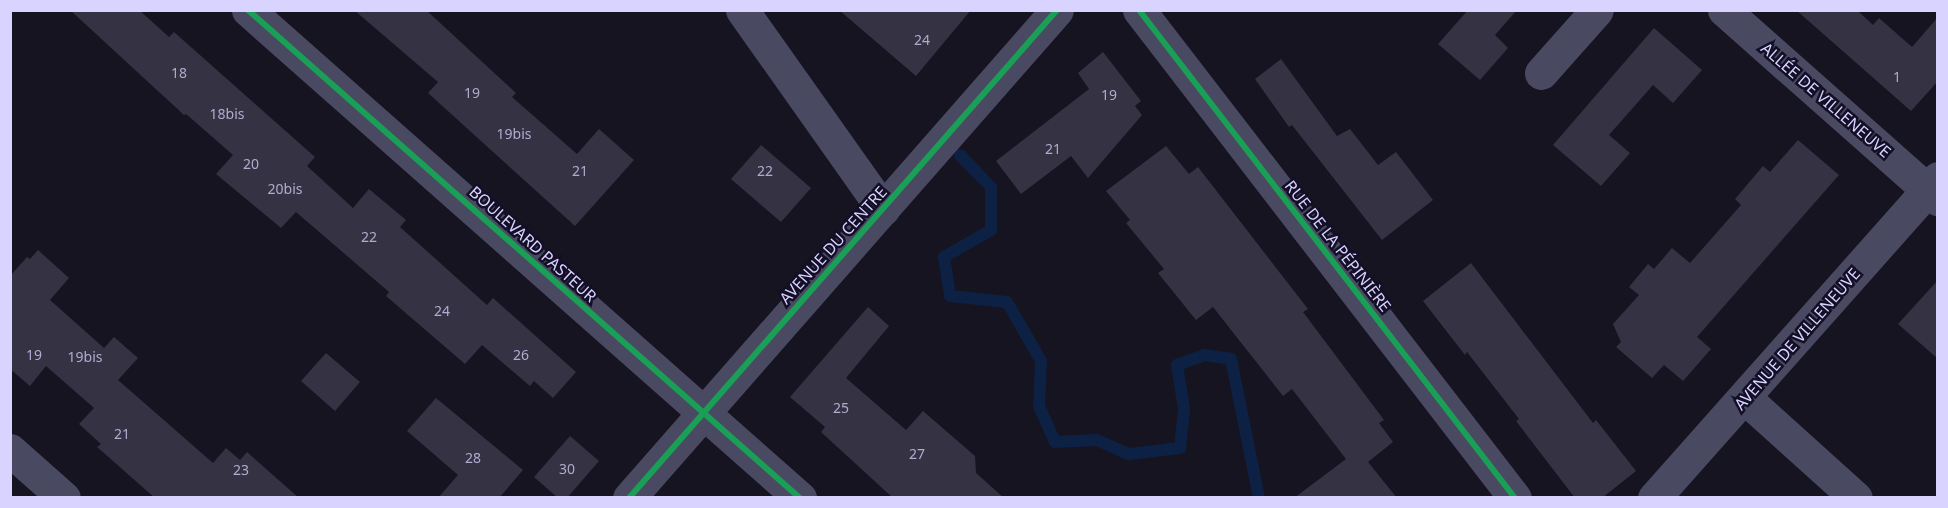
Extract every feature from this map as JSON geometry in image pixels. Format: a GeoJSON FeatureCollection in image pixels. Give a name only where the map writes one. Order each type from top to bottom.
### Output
{"type":"FeatureCollection","features":[{"type":"Feature","properties":{"kind":"street","name":"BOULEVARD PASTEUR"},"geometry":{"type":"LineString","coordinates":[[248,10],[800,498]]}},
{"type":"Feature","properties":{"kind":"street"},"geometry":{"type":"LineString","coordinates":[[742,10],[883,209]]}},
{"type":"Feature","properties":{"kind":"street","name":"AVENUE DU CENTRE"},"geometry":{"type":"LineString","coordinates":[[629,498],[1057,10]]}},
{"type":"Feature","properties":{"kind":"street","name":"RUE DE LA PÉPINIÈRE"},"geometry":{"type":"LineString","coordinates":[[1139,10],[1515,498]]}},
{"type":"Feature","properties":{"kind":"street"},"geometry":{"type":"LineString","coordinates":[[1541,73],[1597,10]]}},
{"type":"Feature","properties":{"kind":"street","name":"ALLÉE DE VILLENEUVE"},"geometry":{"type":"LineString","coordinates":[[1724,10],[1934,189]]}},
{"type":"Feature","properties":{"kind":"street","name":"AVENUE DE VILLENEUVE"},"geometry":{"type":"LineString","coordinates":[[1654,498],[1934,189]]}},
{"type":"Feature","properties":{"kind":"street"},"geometry":{"type":"LineString","coordinates":[[1745,398],[1856,498]]}},
{"type":"Feature","properties":{"kind":"street"},"geometry":{"type":"LineString","coordinates":[[10,450],[64,498]]}},
{"type":"Feature","properties":{"kind":"building"},"geometry":{"type":"Polygon","coordinates":[[[70,10],[139,10],[169,37],[174,32],[315,157],[307,166],[353,208],[369,189],[406,220],[400,227],[487,305],[493,298],[576,372],[553,398],[534,381],[530,386],[482,345],[465,364],[386,296],[389,292],[296,212],[281,228],[216,174],[233,155],[186,114],[184,115],[70,10]]]}},
{"type":"Feature","properties":{"kind":"building"},"geometry":{"type":"Polygon","coordinates":[[[354,10],[426,10],[516,93],[512,97],[577,154],[599,129],[634,160],[575,226],[428,93],[438,82],[354,10]]]}},
{"type":"Feature","properties":{"kind":"building"},"geometry":{"type":"Polygon","coordinates":[[[839,10],[971,10],[916,76],[839,10]]]}},
{"type":"Feature","properties":{"kind":"building"},"geometry":{"type":"Polygon","coordinates":[[[1468,10],[1517,10],[1495,35],[1508,48],[1480,80],[1438,44],[1468,10]]]}},
{"type":"Feature","properties":{"kind":"building"},"geometry":{"type":"Polygon","coordinates":[[[1796,10],[1857,10],[1873,25],[1879,18],[1912,47],[1938,17],[1938,81],[1911,111],[1796,10]]]}},
{"type":"Feature","properties":{"kind":"building"},"geometry":{"type":"Polygon","coordinates":[[[1654,28],[1702,70],[1673,103],[1653,85],[1609,135],[1630,153],[1601,186],[1553,145],[1654,28]]]}},
{"type":"Feature","properties":{"kind":"building"},"geometry":{"type":"Polygon","coordinates":[[[1103,52],[1141,101],[1135,106],[1142,115],[1088,178],[1071,156],[1021,194],[996,161],[1089,89],[1078,73],[1103,52]]]}},
{"type":"Feature","properties":{"kind":"building"},"geometry":{"type":"Polygon","coordinates":[[[1281,59],[1337,136],[1350,129],[1378,165],[1396,152],[1433,200],[1382,240],[1292,125],[1289,127],[1255,79],[1281,59]]]}},
{"type":"Feature","properties":{"kind":"building"},"geometry":{"type":"Polygon","coordinates":[[[1798,140],[1839,175],[1697,337],[1711,349],[1683,381],[1664,365],[1652,378],[1616,347],[1621,342],[1613,324],[1639,295],[1629,287],[1648,264],[1654,269],[1672,248],[1690,263],[1741,205],[1735,199],[1763,166],[1770,172],[1798,140]]]}},
{"type":"Feature","properties":{"kind":"building"},"geometry":{"type":"Polygon","coordinates":[[[761,145],[811,188],[781,222],[731,179],[761,145]]]}},
{"type":"Feature","properties":{"kind":"building"},"geometry":{"type":"Polygon","coordinates":[[[1166,146],[1189,174],[1198,167],[1308,309],[1303,312],[1384,420],[1379,423],[1393,442],[1368,462],[1397,498],[1294,498],[1346,459],[1292,389],[1283,396],[1213,307],[1196,320],[1158,273],[1164,269],[1126,223],[1130,220],[1106,191],[1166,146]]]}},
{"type":"Feature","properties":{"kind":"building"},"geometry":{"type":"Polygon","coordinates":[[[38,250],[69,278],[50,300],[104,348],[114,337],[138,358],[118,380],[213,463],[226,448],[240,460],[247,452],[299,498],[155,498],[97,447],[101,444],[79,424],[94,408],[46,366],[30,386],[10,369],[10,276],[27,257],[30,259],[38,250]]]}},
{"type":"Feature","properties":{"kind":"building"},"geometry":{"type":"Polygon","coordinates":[[[1471,263],[1593,423],[1596,420],[1636,471],[1602,498],[1575,498],[1516,421],[1519,419],[1467,352],[1465,355],[1423,301],[1471,263]]]}},
{"type":"Feature","properties":{"kind":"building"},"geometry":{"type":"Polygon","coordinates":[[[1938,280],[1938,359],[1898,324],[1938,280]]]}},
{"type":"Feature","properties":{"kind":"building"},"geometry":{"type":"Polygon","coordinates":[[[868,307],[889,326],[846,378],[906,430],[923,411],[975,456],[976,473],[1004,498],[893,498],[821,432],[825,427],[790,397],[868,307]]]}},
{"type":"Feature","properties":{"kind":"building"},"geometry":{"type":"Polygon","coordinates":[[[326,353],[360,382],[335,411],[301,381],[326,353]]]}},
{"type":"Feature","properties":{"kind":"building"},"geometry":{"type":"Polygon","coordinates":[[[436,398],[523,470],[499,498],[438,498],[458,475],[407,431],[436,398]]]}},
{"type":"Feature","properties":{"kind":"building"},"geometry":{"type":"Polygon","coordinates":[[[570,436],[599,461],[567,498],[558,498],[534,477],[570,436]]]}},
{"type":"Feature","properties":{"kind":"waterway"},"geometry":{"type":"LineString","coordinates":[[960,155],[991,187],[991,230],[944,257],[950,296],[1007,302],[1041,361],[1039,406],[1055,442],[1097,440],[1129,454],[1180,448],[1184,409],[1177,365],[1204,355],[1231,359],[1259,498]]}},
{"type":"Feature","properties":{"kind":"cycle path"},"geometry":{"type":"LineString","coordinates":[[248,10],[800,498]]}},
{"type":"Feature","properties":{"kind":"cycle path"},"geometry":{"type":"LineString","coordinates":[[629,498],[1057,10]]}},
{"type":"Feature","properties":{"kind":"cycle path"},"geometry":{"type":"LineString","coordinates":[[1139,10],[1515,498]]}}]}
